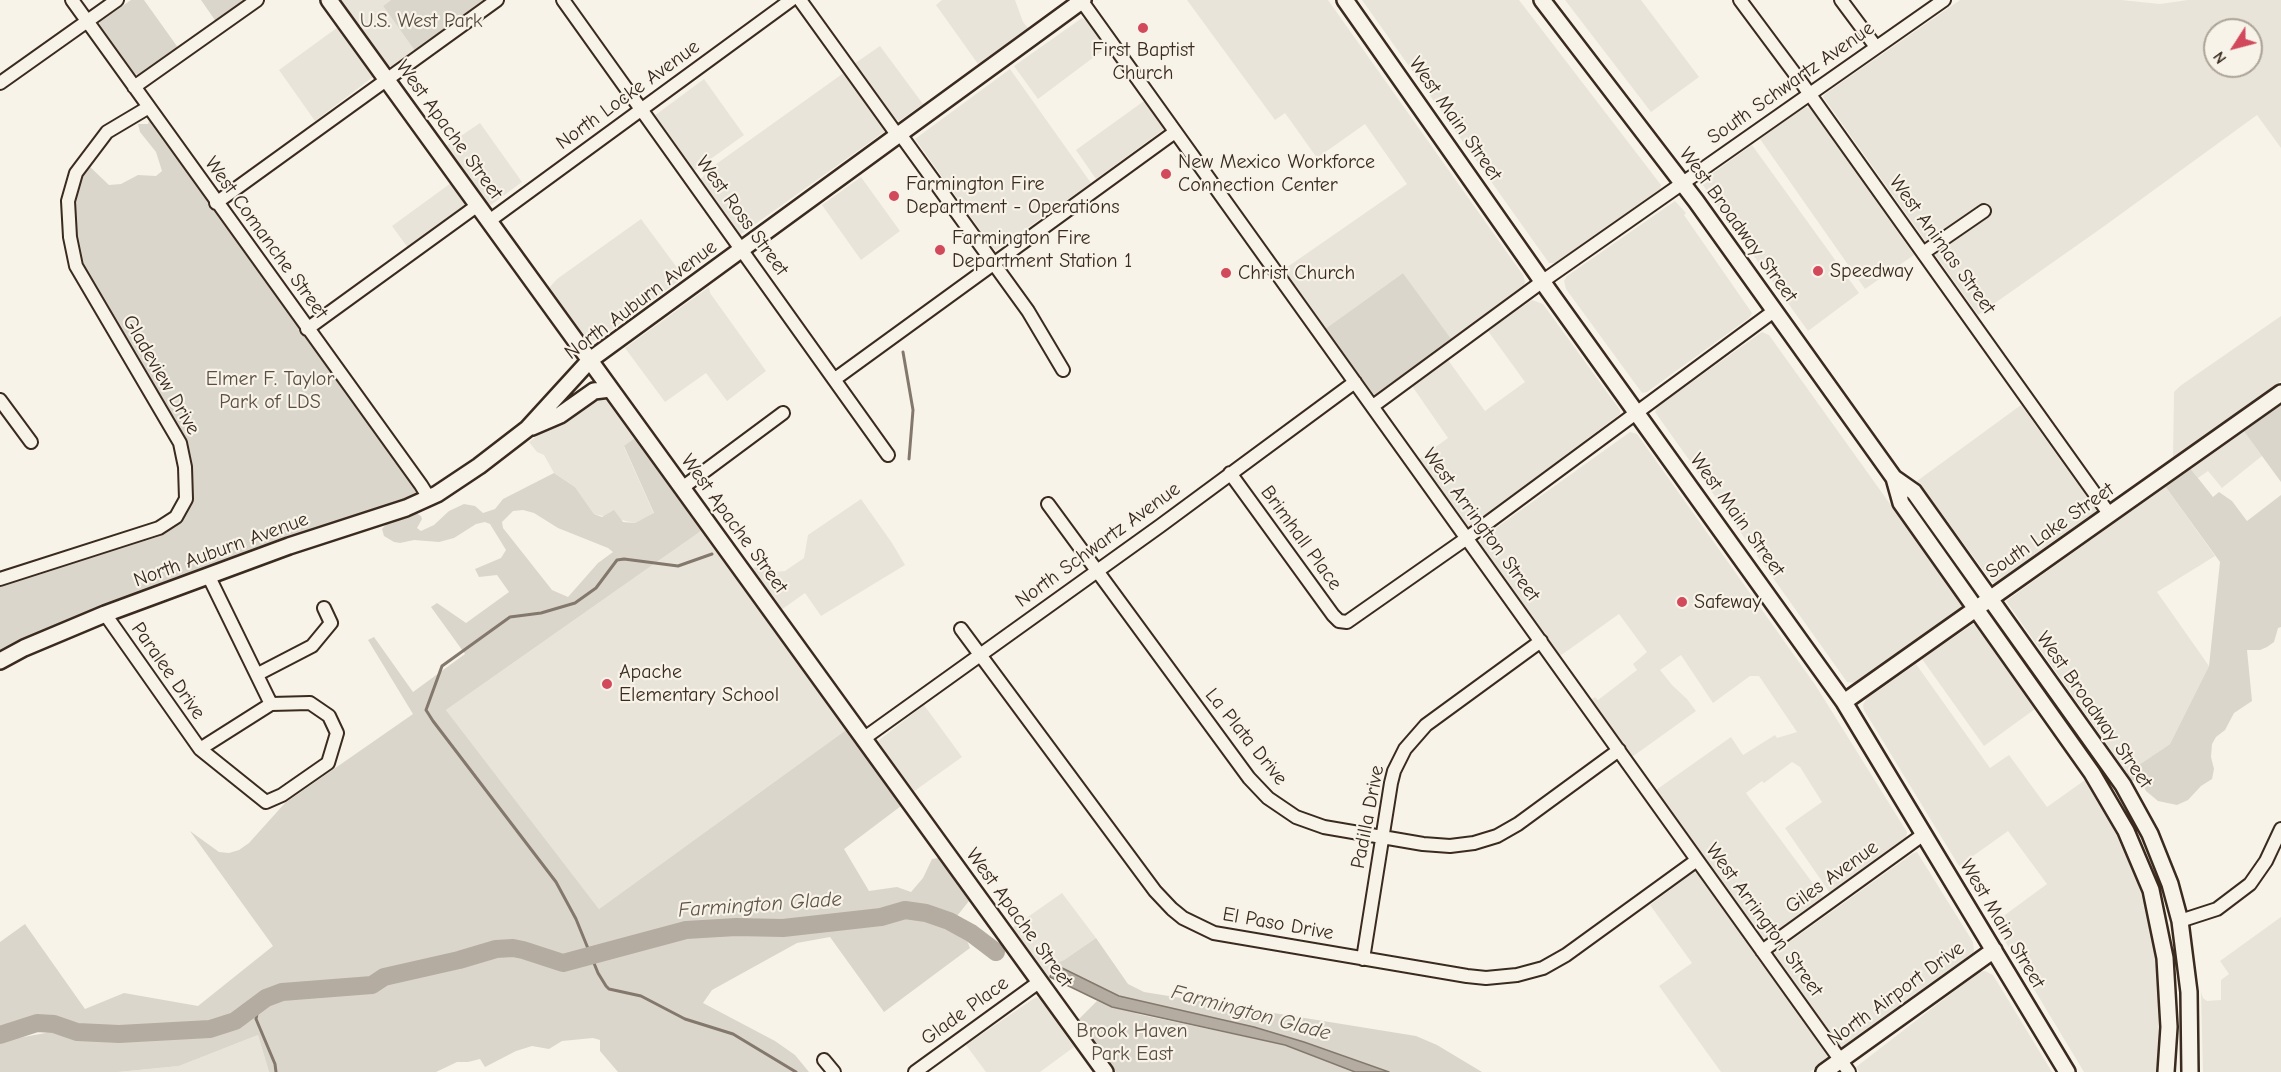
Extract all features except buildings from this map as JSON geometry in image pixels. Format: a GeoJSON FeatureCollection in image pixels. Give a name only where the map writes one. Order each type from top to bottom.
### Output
{"type":"FeatureCollection","features":[{"type":"Feature","properties":{"kind":"main road","name":"West Apache Street"},"geometry":{"type":"LineString","coordinates":[[329,0],[1105,1072]]}},
{"type":"Feature","properties":{"kind":"main road","name":"North Auburn Avenue"},"geometry":{"type":"LineString","coordinates":[[0,661],[24,648],[105,614],[289,546],[406,508],[429,498],[479,466],[527,429],[590,360],[1082,0]]}},
{"type":"Feature","properties":{"kind":"main road","name":"West Main Street"},"geometry":{"type":"LineString","coordinates":[[1345,0],[1844,702],[2067,1072]]}},
{"type":"Feature","properties":{"kind":"main road","name":"West Broadway Street"},"geometry":{"type":"LineString","coordinates":[[1542,0],[1682,183],[1894,478],[1914,492],[2123,785],[2150,834],[2170,884],[2180,921],[2189,992],[2190,1072]]}},
{"type":"Feature","properties":{"kind":"main road"},"geometry":{"type":"LineString","coordinates":[[527,429],[560,415],[594,391],[610,389]]}},
{"type":"Feature","properties":{"kind":"main road","name":"South Lake Street"},"geometry":{"type":"LineString","coordinates":[[1844,702],[2281,393]]}},
{"type":"Feature","properties":{"kind":"main road","name":"West Broadway Street"},"geometry":{"type":"LineString","coordinates":[[1894,478],[1901,503],[2103,790],[2126,831],[2151,890],[2165,958],[2169,1027],[2166,1072]]}},
{"type":"Feature","properties":{"kind":"main road","name":"North Airport Drive"},"geometry":{"type":"LineString","coordinates":[[1824,1072],[1845,1066],[1994,951]]}},
{"type":"Feature","properties":{"kind":"street","name":"West Comanche Street"},"geometry":{"type":"LineString","coordinates":[[72,0],[429,498]]}},
{"type":"Feature","properties":{"kind":"street"},"geometry":{"type":"LineString","coordinates":[[0,83],[117,0]]}},
{"type":"Feature","properties":{"kind":"street"},"geometry":{"type":"LineString","coordinates":[[134,87],[257,0]]}},
{"type":"Feature","properties":{"kind":"street"},"geometry":{"type":"LineString","coordinates":[[216,203],[497,0]]}},
{"type":"Feature","properties":{"kind":"street","name":"West Ross Street"},"geometry":{"type":"LineString","coordinates":[[563,0],[888,455]]}},
{"type":"Feature","properties":{"kind":"street","name":"North Locke Avenue"},"geometry":{"type":"LineString","coordinates":[[489,221],[791,0]]}},
{"type":"Feature","properties":{"kind":"street"},"geometry":{"type":"LineString","coordinates":[[800,0],[1028,311],[1063,370]]}},
{"type":"Feature","properties":{"kind":"street","name":"West Arrington Street"},"geometry":{"type":"LineString","coordinates":[[1082,0],[1174,132],[1845,1066]]}},
{"type":"Feature","properties":{"kind":"street","name":"West Animas Street"},"geometry":{"type":"LineString","coordinates":[[1740,0],[1810,94],[2109,514]]}},
{"type":"Feature","properties":{"kind":"street"},"geometry":{"type":"LineString","coordinates":[[1841,0],[1876,47]]}},
{"type":"Feature","properties":{"kind":"street","name":"South Schwartz Avenue"},"geometry":{"type":"LineString","coordinates":[[1543,281],[1944,0]]}},
{"type":"Feature","properties":{"kind":"street","name":"Gladeview Drive"},"geometry":{"type":"LineString","coordinates":[[0,579],[159,528],[176,517],[186,499],[185,467],[180,443],[76,266],[70,237],[68,201],[76,173],[106,132],[149,107]]}},
{"type":"Feature","properties":{"kind":"street"},"geometry":{"type":"LineString","coordinates":[[835,379],[1174,132]]}},
{"type":"Feature","properties":{"kind":"street"},"geometry":{"type":"LineString","coordinates":[[307,328],[477,205]]}},
{"type":"Feature","properties":{"kind":"street"},"geometry":{"type":"LineString","coordinates":[[1923,253],[1984,211]]}},
{"type":"Feature","properties":{"kind":"street"},"geometry":{"type":"LineString","coordinates":[[1373,406],[1543,281]]}},
{"type":"Feature","properties":{"kind":"street"},"geometry":{"type":"LineString","coordinates":[[1467,538],[1774,311]]}},
{"type":"Feature","properties":{"kind":"street","name":"North Schwartz Avenue"},"geometry":{"type":"LineString","coordinates":[[863,739],[1355,382]]}},
{"type":"Feature","properties":{"kind":"street"},"geometry":{"type":"LineString","coordinates":[[0,400],[31,442]]}},
{"type":"Feature","properties":{"kind":"street"},"geometry":{"type":"LineString","coordinates":[[682,488],[783,413]]}},
{"type":"Feature","properties":{"kind":"street","name":"Brimhall Place"},"geometry":{"type":"LineString","coordinates":[[1230,473],[1333,615],[1343,622],[1354,618],[1467,538]]}},
{"type":"Feature","properties":{"kind":"street","name":"La Plata Drive"},"geometry":{"type":"LineString","coordinates":[[1048,504],[1249,778],[1280,808],[1311,823],[1384,838],[1450,846],[1474,843],[1497,836],[1518,824],[1619,750]]}},
{"type":"Feature","properties":{"kind":"street"},"geometry":{"type":"LineString","coordinates":[[200,749],[271,704],[208,575]]}},
{"type":"Feature","properties":{"kind":"street"},"geometry":{"type":"LineString","coordinates":[[258,674],[312,646],[331,623],[324,608]]}},
{"type":"Feature","properties":{"kind":"street","name":"Paralee Drive"},"geometry":{"type":"LineString","coordinates":[[105,614],[200,749],[266,802],[282,795],[328,763],[337,733],[329,716],[310,703],[271,704]]}},
{"type":"Feature","properties":{"kind":"street","name":"El Paso Drive"},"geometry":{"type":"LineString","coordinates":[[962,629],[1155,891],[1172,909],[1195,926],[1214,933],[1486,978],[1530,972],[1566,955],[1697,860]]}},
{"type":"Feature","properties":{"kind":"street","name":"Padilla Drive"},"geometry":{"type":"LineString","coordinates":[[1363,959],[1394,771],[1405,749],[1412,738],[1426,725],[1541,641]]}},
{"type":"Feature","properties":{"kind":"street"},"geometry":{"type":"LineString","coordinates":[[2180,921],[2217,909],[2244,890],[2266,861],[2281,829]]}},
{"type":"Feature","properties":{"kind":"street","name":"Giles Avenue"},"geometry":{"type":"LineString","coordinates":[[1762,951],[1924,834]]}},
{"type":"Feature","properties":{"kind":"street","name":"Glade Place"},"geometry":{"type":"LineString","coordinates":[[915,1072],[1039,982]]}},
{"type":"Feature","properties":{"kind":"street"},"geometry":{"type":"LineString","coordinates":[[824,1060],[834,1072]]}},
{"type":"Feature","properties":{"kind":"shaded area"},"geometry":{"type":"Polygon","coordinates":[[[340,0],[391,0],[383,6],[415,51],[394,66],[389,66],[340,0]]]}},
{"type":"Feature","properties":{"kind":"shaded area"},"geometry":{"type":"Polygon","coordinates":[[[942,0],[1015,0],[1023,22],[1028,28],[978,64],[936,5],[942,0]]]}},
{"type":"Feature","properties":{"kind":"shaded area"},"geometry":{"type":"Polygon","coordinates":[[[1187,0],[1328,0],[1523,275],[1525,282],[1522,289],[1452,340],[1403,273],[1325,329],[1283,270],[1407,184],[1365,124],[1317,158],[1285,113],[1275,120],[1187,0]]]}},
{"type":"Feature","properties":{"kind":"shaded area"},"geometry":{"type":"Polygon","coordinates":[[[1362,0],[1519,0],[1661,185],[1660,189],[1558,263],[1549,263],[1362,0]]]}},
{"type":"Feature","properties":{"kind":"shaded area"},"geometry":{"type":"Polygon","coordinates":[[[1565,0],[1641,0],[1699,77],[1651,112],[1565,0]]]}},
{"type":"Feature","properties":{"kind":"shaded area"},"geometry":{"type":"Polygon","coordinates":[[[1960,0],[2121,0],[2160,4],[2188,0],[2281,0],[2281,148],[2257,115],[1978,315],[1823,97],[1960,0]]]}},
{"type":"Feature","properties":{"kind":"shaded area"},"geometry":{"type":"Polygon","coordinates":[[[1082,18],[1087,21],[1106,48],[1038,99],[1014,66],[1082,18]]]}},
{"type":"Feature","properties":{"kind":"shaded area"},"geometry":{"type":"Polygon","coordinates":[[[338,27],[373,77],[315,121],[279,70],[338,27]]]}},
{"type":"Feature","properties":{"kind":"shaded area"},"geometry":{"type":"Polygon","coordinates":[[[880,46],[923,104],[899,121],[894,119],[854,64],[880,46]]]}},
{"type":"Feature","properties":{"kind":"shaded area"},"geometry":{"type":"Polygon","coordinates":[[[1010,69],[1091,183],[996,250],[915,139],[1010,69]]]}},
{"type":"Feature","properties":{"kind":"shaded area"},"geometry":{"type":"Polygon","coordinates":[[[845,72],[885,128],[884,132],[740,235],[700,180],[712,167],[845,72]]]}},
{"type":"Feature","properties":{"kind":"shaded area"},"geometry":{"type":"Polygon","coordinates":[[[704,79],[744,135],[694,171],[654,116],[704,79]]]}},
{"type":"Feature","properties":{"kind":"shaded area"},"geometry":{"type":"Polygon","coordinates":[[[1144,101],[1163,130],[1096,179],[1076,150],[1144,101]]]}},
{"type":"Feature","properties":{"kind":"shaded area"},"geometry":{"type":"Polygon","coordinates":[[[1805,107],[1810,108],[1914,255],[1865,289],[1760,139],[1805,107]]]}},
{"type":"Feature","properties":{"kind":"shaded area"},"geometry":{"type":"Polygon","coordinates":[[[480,123],[522,182],[491,205],[487,203],[446,146],[480,123]]]}},
{"type":"Feature","properties":{"kind":"shaded area"},"geometry":{"type":"Polygon","coordinates":[[[1752,145],[1859,293],[1808,331],[1702,184],[1706,178],[1752,145]]]}},
{"type":"Feature","properties":{"kind":"shaded area"},"geometry":{"type":"Polygon","coordinates":[[[861,177],[900,231],[861,260],[822,205],[861,177]]]}},
{"type":"Feature","properties":{"kind":"shaded area"},"geometry":{"type":"Polygon","coordinates":[[[451,183],[464,201],[464,207],[408,248],[392,226],[451,183]]]}},
{"type":"Feature","properties":{"kind":"shaded area"},"geometry":{"type":"Polygon","coordinates":[[[1675,201],[1686,213],[1684,215],[1752,313],[1749,318],[1647,392],[1642,393],[1566,289],[1564,281],[1567,276],[1675,201]]]}},
{"type":"Feature","properties":{"kind":"shaded area"},"geometry":{"type":"Polygon","coordinates":[[[641,219],[684,277],[598,340],[590,341],[585,338],[549,288],[557,279],[641,219]]]}},
{"type":"Feature","properties":{"kind":"shaded area"},"geometry":{"type":"Polygon","coordinates":[[[709,287],[710,293],[766,371],[727,401],[706,373],[665,402],[625,348],[709,287]]]}},
{"type":"Feature","properties":{"kind":"shaded area"},"geometry":{"type":"Polygon","coordinates":[[[1532,300],[1543,304],[1620,410],[1620,414],[1473,525],[1468,526],[1419,459],[1448,438],[1412,386],[1448,360],[1485,411],[1525,382],[1488,331],[1532,300]]]}},
{"type":"Feature","properties":{"kind":"shaded area"},"geometry":{"type":"Polygon","coordinates":[[[2281,316],[2281,381],[2173,458],[2174,392],[2281,316]]]}},
{"type":"Feature","properties":{"kind":"shaded area"},"geometry":{"type":"Polygon","coordinates":[[[1762,332],[1769,335],[1961,603],[1958,611],[1856,683],[1847,682],[1655,412],[1657,407],[1762,332]]]}},
{"type":"Feature","properties":{"kind":"shaded area"},"geometry":{"type":"Polygon","coordinates":[[[599,395],[608,401],[635,438],[624,447],[654,514],[635,523],[594,514],[575,487],[554,473],[544,455],[537,452],[529,442],[591,396],[599,395]]]}},
{"type":"Feature","properties":{"kind":"shaded area"},"geometry":{"type":"Polygon","coordinates":[[[2021,405],[2097,511],[1998,582],[1993,583],[1917,481],[2021,405]]]}},
{"type":"Feature","properties":{"kind":"shaded area"},"geometry":{"type":"Polygon","coordinates":[[[2243,430],[2262,456],[2222,488],[2208,471],[2198,478],[2190,468],[2243,430]]]}},
{"type":"Feature","properties":{"kind":"shaded area"},"geometry":{"type":"Polygon","coordinates":[[[1630,432],[1637,434],[1816,686],[1907,832],[1906,838],[1830,893],[1785,828],[1822,802],[1800,767],[1792,762],[1746,793],[1823,897],[1766,938],[1760,936],[1656,790],[1731,737],[1743,755],[1775,735],[1777,738],[1797,732],[1759,676],[1750,676],[1713,703],[1681,655],[1660,670],[1696,711],[1632,757],[1591,700],[1595,697],[1598,700],[1637,670],[1633,664],[1647,652],[1619,614],[1560,656],[1479,543],[1482,538],[1630,432]]]}},
{"type":"Feature","properties":{"kind":"shaded area"},"geometry":{"type":"Polygon","coordinates":[[[2165,486],[2215,556],[2157,592],[2209,666],[2170,744],[2127,773],[2006,601],[2165,486]]]}},
{"type":"Feature","properties":{"kind":"shaded area"},"geometry":{"type":"Polygon","coordinates":[[[861,499],[905,565],[821,616],[805,593],[781,610],[751,568],[758,567],[775,572],[785,571],[804,558],[808,535],[861,499]]]}},
{"type":"Feature","properties":{"kind":"shaded area"},"geometry":{"type":"Polygon","coordinates":[[[701,531],[846,730],[599,909],[446,710],[701,531]]]}},
{"type":"Feature","properties":{"kind":"shaded area"},"geometry":{"type":"Polygon","coordinates":[[[1973,624],[1978,627],[2035,709],[1984,746],[1922,659],[1973,624]]]}},
{"type":"Feature","properties":{"kind":"shaded area"},"geometry":{"type":"Polygon","coordinates":[[[1916,664],[1990,768],[2009,755],[2047,807],[2085,780],[2106,813],[2134,872],[2145,906],[2155,954],[2159,1001],[2157,1072],[2084,1072],[1994,923],[2047,884],[2008,831],[1959,866],[1864,710],[1863,705],[1866,699],[1916,664]]]}},
{"type":"Feature","properties":{"kind":"shaded area"},"geometry":{"type":"Polygon","coordinates":[[[924,705],[962,757],[913,792],[878,741],[924,705]]]}},
{"type":"Feature","properties":{"kind":"shaded area"},"geometry":{"type":"Polygon","coordinates":[[[1917,852],[1973,942],[1974,951],[1971,956],[1841,1048],[1774,953],[1917,852]]]}},
{"type":"Feature","properties":{"kind":"shaded area"},"geometry":{"type":"Polygon","coordinates":[[[1694,872],[1699,874],[1829,1054],[1828,1059],[1810,1072],[1721,1072],[1659,986],[1692,963],[1650,905],[1694,872]]]}},
{"type":"Feature","properties":{"kind":"shaded area"},"geometry":{"type":"Polygon","coordinates":[[[1062,893],[1096,938],[1064,960],[1054,964],[1048,979],[1012,928],[1062,893]]]}},
{"type":"Feature","properties":{"kind":"shaded area"},"geometry":{"type":"Polygon","coordinates":[[[2281,917],[2281,1072],[2203,1072],[2201,992],[2207,1001],[2221,1000],[2221,980],[2229,974],[2220,961],[2281,917]]]}},
{"type":"Feature","properties":{"kind":"shaded area"},"geometry":{"type":"Polygon","coordinates":[[[1054,964],[1119,996],[1254,1027],[1389,1072],[1355,1072],[1285,1045],[1112,1007],[1050,977],[1054,964]]]}},
{"type":"Feature","properties":{"kind":"shaded area"},"geometry":{"type":"Polygon","coordinates":[[[1985,971],[1993,975],[2052,1072],[1859,1072],[1856,1067],[1979,972],[1985,971]]]}},
{"type":"Feature","properties":{"kind":"shaded area"},"geometry":{"type":"Polygon","coordinates":[[[1036,997],[1040,999],[1074,1047],[1040,1072],[986,1072],[966,1045],[1036,997]]]}},
{"type":"Feature","properties":{"kind":"shaded area"},"geometry":{"type":"Polygon","coordinates":[[[258,1035],[269,1072],[118,1072],[179,1066],[258,1035]]]}},
{"type":"Feature","properties":{"kind":"green space"},"geometry":{"type":"Polygon","coordinates":[[[131,0],[144,0],[179,49],[140,76],[131,72],[99,25],[131,0]]]}},
{"type":"Feature","properties":{"kind":"green space"},"geometry":{"type":"Polygon","coordinates":[[[201,0],[250,0],[217,23],[201,0]]]}},
{"type":"Feature","properties":{"kind":"green space","name":"U.S. West Park"},"geometry":{"type":"Polygon","coordinates":[[[391,0],[487,0],[415,51],[383,6],[391,0]]]}},
{"type":"Feature","properties":{"kind":"green space","name":"Elmer F. Taylor Park of LDS"},"geometry":{"type":"Polygon","coordinates":[[[149,121],[417,495],[0,654],[0,586],[157,537],[175,525],[190,504],[182,437],[83,266],[74,241],[77,185],[88,165],[109,185],[121,184],[138,175],[156,176],[162,171],[156,152],[140,132],[138,124],[148,124],[149,121]]]}},
{"type":"Feature","properties":{"kind":"green space"},"geometry":{"type":"Polygon","coordinates":[[[1403,273],[1452,340],[1374,395],[1325,329],[1403,273]]]}},
{"type":"Feature","properties":{"kind":"green space"},"geometry":{"type":"Polygon","coordinates":[[[2281,403],[2281,482],[2243,430],[2281,403]]]}},
{"type":"Feature","properties":{"kind":"green space"},"geometry":{"type":"Polygon","coordinates":[[[635,438],[701,531],[446,710],[599,909],[846,730],[901,806],[844,849],[869,891],[897,887],[911,892],[923,878],[932,859],[938,858],[969,901],[957,916],[960,923],[933,910],[909,904],[885,914],[782,926],[680,928],[669,934],[640,942],[610,946],[571,960],[558,958],[514,942],[424,966],[403,966],[365,983],[282,990],[254,1000],[235,1014],[220,1021],[197,1028],[163,1030],[137,1028],[118,1031],[79,1029],[53,1021],[39,1020],[0,1030],[0,942],[25,924],[85,1009],[124,993],[198,1006],[273,946],[190,831],[219,852],[229,853],[239,850],[249,843],[285,803],[413,714],[368,640],[374,637],[413,692],[465,654],[431,607],[437,603],[466,623],[509,592],[497,575],[479,577],[475,569],[501,558],[506,550],[490,524],[485,522],[476,524],[454,538],[439,542],[414,540],[394,542],[384,536],[382,529],[389,521],[414,512],[421,516],[422,519],[417,528],[421,531],[434,525],[449,511],[464,504],[475,506],[483,513],[495,509],[503,499],[554,473],[575,487],[594,514],[602,517],[614,510],[623,522],[635,523],[654,513],[624,446],[635,438]],[[523,510],[513,511],[502,522],[503,528],[552,590],[568,597],[598,563],[613,552],[558,528],[534,513],[523,510]]]}},
{"type":"Feature","properties":{"kind":"green space"},"geometry":{"type":"Polygon","coordinates":[[[2190,468],[2213,497],[2219,492],[2232,501],[2247,521],[2281,495],[2281,627],[2278,628],[2274,642],[2267,647],[2260,650],[2247,650],[2252,701],[2234,713],[2225,730],[2216,737],[2212,744],[2211,757],[2214,769],[2212,779],[2201,786],[2188,800],[2177,805],[2158,801],[2146,791],[2140,779],[2132,781],[2127,773],[2170,744],[2209,666],[2220,562],[2165,486],[2190,468]]]}},
{"type":"Feature","properties":{"kind":"green space"},"geometry":{"type":"Polygon","coordinates":[[[912,916],[966,938],[970,948],[884,1012],[830,937],[797,943],[712,990],[703,1003],[775,1041],[795,1055],[809,1072],[618,1072],[600,1051],[600,1040],[593,1038],[562,1041],[549,1049],[532,1046],[516,1051],[485,1067],[480,1059],[457,1062],[436,1072],[269,1072],[258,1035],[179,1066],[118,1072],[0,1072],[0,1042],[7,1040],[51,1032],[104,1038],[208,1033],[230,1026],[273,998],[300,992],[370,988],[388,979],[458,963],[496,951],[527,953],[557,968],[569,970],[614,953],[687,931],[783,930],[834,924],[875,923],[912,916]]]}},
{"type":"Feature","properties":{"kind":"green space"},"geometry":{"type":"Polygon","coordinates":[[[1096,938],[1128,984],[1144,992],[1416,1036],[1437,1045],[1482,1072],[1389,1072],[1254,1027],[1119,996],[1054,964],[1064,960],[1096,938]]]}},
{"type":"Feature","properties":{"kind":"green space","name":"Brook Haven Park East"},"geometry":{"type":"Polygon","coordinates":[[[1097,1001],[1142,1015],[1285,1045],[1355,1072],[1116,1072],[1078,1020],[1097,1001]]]}},
{"type":"Feature","properties":{"kind":"waterway"},"geometry":{"type":"LineString","coordinates":[[903,352],[913,410],[909,459]]}},
{"type":"Feature","properties":{"kind":"waterway"},"geometry":{"type":"LineString","coordinates":[[712,554],[678,566],[617,560],[596,588],[575,603],[541,613],[510,617],[442,666],[426,710],[556,882],[576,919],[598,973],[609,989],[641,996],[685,1019],[733,1034],[796,1072]]}},
{"type":"Feature","properties":{"kind":"waterway","name":"Farmington Glade"},"geometry":{"type":"LineString","coordinates":[[0,1035],[37,1023],[54,1024],[77,1032],[119,1034],[210,1029],[235,1021],[266,998],[282,992],[372,985],[384,977],[496,949],[523,950],[563,963],[686,930],[736,927],[783,928],[881,917],[905,910],[926,913],[949,921],[971,933],[996,952]]}},
{"type":"Feature","properties":{"kind":"waterway"},"geometry":{"type":"LineString","coordinates":[[259,1003],[256,1019],[275,1064],[276,1072]]}},
{"type":"Feature","properties":{"kind":"place","name":"First Baptist Church"},"geometry":{"type":"Point","coordinates":[1143,28]}},
{"type":"Feature","properties":{"kind":"place","name":"New Mexico Workforce Connection Center"},"geometry":{"type":"Point","coordinates":[1166,174]}},
{"type":"Feature","properties":{"kind":"place","name":"Farmington Fire Department - Operations"},"geometry":{"type":"Point","coordinates":[894,196]}},
{"type":"Feature","properties":{"kind":"place","name":"Farmington Fire Department Station 1"},"geometry":{"type":"Point","coordinates":[940,250]}},
{"type":"Feature","properties":{"kind":"place","name":"Speedway"},"geometry":{"type":"Point","coordinates":[1818,271]}},
{"type":"Feature","properties":{"kind":"place","name":"Christ Church"},"geometry":{"type":"Point","coordinates":[1226,273]}},
{"type":"Feature","properties":{"kind":"place","name":"Safeway"},"geometry":{"type":"Point","coordinates":[1682,602]}},
{"type":"Feature","properties":{"kind":"place","name":"Apache Elementary School"},"geometry":{"type":"Point","coordinates":[607,684]}}]}
